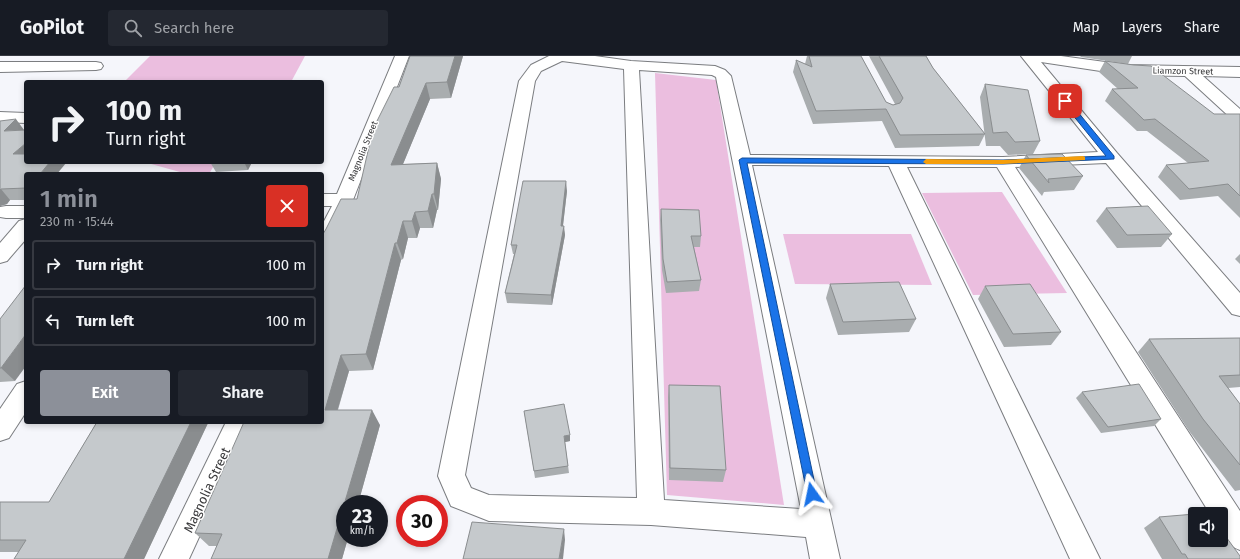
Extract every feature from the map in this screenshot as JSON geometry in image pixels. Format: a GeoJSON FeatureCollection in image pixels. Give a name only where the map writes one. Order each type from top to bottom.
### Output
{"type":"FeatureCollection","features":[{"type":"Feature","properties":{"kind":"street"},"geometry":{"type":"LineString","coordinates":[[80,80],[108,56]]}},
{"type":"Feature","properties":{"kind":"street","name":"Magnolia Street"},"geometry":{"type":"LineString","coordinates":[[324,242],[344,200],[402,56]]}},
{"type":"Feature","properties":{"kind":"street"},"geometry":{"type":"LineString","coordinates":[[818,524],[651,512],[489,508],[461,498],[451,476],[527,81],[536,68],[560,56],[631,65],[720,73],[723,76],[742,160],[818,524],[825,559]]}},
{"type":"Feature","properties":{"kind":"street"},"geometry":{"type":"LineString","coordinates":[[1030,56],[1111,158],[1240,308]]}},
{"type":"Feature","properties":{"kind":"street","name":"Liamzon Street"},"geometry":{"type":"LineString","coordinates":[[1030,56],[1054,58],[1127,70],[1240,72]]}},
{"type":"Feature","properties":{"kind":"street"},"geometry":{"type":"LineString","coordinates":[[631,65],[651,512]]}},
{"type":"Feature","properties":{"kind":"street"},"geometry":{"type":"LineString","coordinates":[[0,67],[96,66]]}},
{"type":"Feature","properties":{"kind":"street"},"geometry":{"type":"LineString","coordinates":[[1189,72],[1240,118]]}},
{"type":"Feature","properties":{"kind":"street"},"geometry":{"type":"LineString","coordinates":[[0,117],[24,118]]}},
{"type":"Feature","properties":{"kind":"street"},"geometry":{"type":"LineString","coordinates":[[742,160],[1003,162],[1111,158]]}},
{"type":"Feature","properties":{"kind":"street"},"geometry":{"type":"LineString","coordinates":[[896,162],[1086,559]]}},
{"type":"Feature","properties":{"kind":"street"},"geometry":{"type":"LineString","coordinates":[[1003,162],[1240,536]]}},
{"type":"Feature","properties":{"kind":"street"},"geometry":{"type":"LineString","coordinates":[[324,200],[344,200]]}},
{"type":"Feature","properties":{"kind":"street"},"geometry":{"type":"LineString","coordinates":[[6,212],[24,212]]}},
{"type":"Feature","properties":{"kind":"street"},"geometry":{"type":"LineString","coordinates":[[0,256],[24,228]]}},
{"type":"Feature","properties":{"kind":"street"},"geometry":{"type":"LineString","coordinates":[[0,430],[24,395]]}},
{"type":"Feature","properties":{"kind":"street","name":"Magnolia Street"},"geometry":{"type":"LineString","coordinates":[[174,559],[238,424]]}},
{"type":"Feature","properties":{"kind":"shaded area"},"geometry":{"type":"Polygon","coordinates":[[[150,56],[305,56],[292,80],[126,80],[150,56]]]}},
{"type":"Feature","properties":{"kind":"shaded area"},"geometry":{"type":"Polygon","coordinates":[[[655,73],[716,80],[784,505],[667,495],[655,73]]]}},
{"type":"Feature","properties":{"kind":"shaded area"},"geometry":{"type":"Polygon","coordinates":[[[151,164],[215,164],[210,172],[180,172],[151,164]]]}},
{"type":"Feature","properties":{"kind":"shaded area"},"geometry":{"type":"Polygon","coordinates":[[[1002,192],[1067,293],[973,295],[922,193],[1002,192]]]}},
{"type":"Feature","properties":{"kind":"shaded area"},"geometry":{"type":"Polygon","coordinates":[[[783,234],[911,234],[932,285],[795,284],[783,234]]]}},
{"type":"Feature","properties":{"kind":"building"},"geometry":{"type":"Polygon","coordinates":[[[410,56],[455,56],[447,82],[426,83],[391,165],[437,163],[434,194],[432,194],[428,211],[415,212],[412,221],[403,221],[397,243],[395,243],[366,354],[341,355],[325,410],[372,410],[347,495],[336,495],[336,532],[328,559],[211,559],[222,534],[195,533],[243,424],[324,424],[324,232],[341,199],[357,199],[373,129],[394,87],[399,87],[410,56]]]}},
{"type":"Feature","properties":{"kind":"building"},"geometry":{"type":"Polygon","coordinates":[[[809,56],[861,56],[886,102],[893,105],[900,103],[903,98],[879,56],[926,56],[933,68],[985,134],[900,135],[886,109],[816,111],[796,60],[812,67],[809,56]]]}},
{"type":"Feature","properties":{"kind":"building"},"geometry":{"type":"Polygon","coordinates":[[[1105,61],[1151,66],[1214,114],[1240,114],[1240,196],[1228,184],[1189,189],[1166,165],[1209,161],[1155,119],[1144,120],[1112,89],[1138,88],[1105,61]]]}},
{"type":"Feature","properties":{"kind":"building"},"geometry":{"type":"Polygon","coordinates":[[[985,84],[1028,90],[1040,141],[1015,142],[1007,132],[993,133],[985,84]]]}},
{"type":"Feature","properties":{"kind":"building"},"geometry":{"type":"Polygon","coordinates":[[[16,119],[4,131],[24,130],[24,145],[13,154],[24,154],[24,164],[48,164],[42,172],[24,172],[24,188],[0,190],[0,121],[16,119]]]}},
{"type":"Feature","properties":{"kind":"building"},"geometry":{"type":"Polygon","coordinates":[[[1062,154],[1083,176],[1048,179],[1049,183],[1026,155],[1062,154]]]}},
{"type":"Feature","properties":{"kind":"building"},"geometry":{"type":"Polygon","coordinates":[[[523,181],[566,181],[561,226],[564,226],[551,295],[505,293],[517,245],[511,245],[523,181]]]}},
{"type":"Feature","properties":{"kind":"building"},"geometry":{"type":"Polygon","coordinates":[[[1148,206],[1172,234],[1127,235],[1106,208],[1148,206]]]}},
{"type":"Feature","properties":{"kind":"building"},"geometry":{"type":"Polygon","coordinates":[[[661,209],[699,210],[701,236],[691,236],[701,280],[667,282],[663,259],[661,209]]]}},
{"type":"Feature","properties":{"kind":"building"},"geometry":{"type":"Polygon","coordinates":[[[899,282],[916,319],[843,322],[830,284],[899,282]]]}},
{"type":"Feature","properties":{"kind":"building"},"geometry":{"type":"Polygon","coordinates":[[[1030,284],[1061,332],[1013,334],[985,286],[1030,284]]]}},
{"type":"Feature","properties":{"kind":"building"},"geometry":{"type":"Polygon","coordinates":[[[24,288],[24,337],[1,368],[0,368],[0,319],[24,288]]]}},
{"type":"Feature","properties":{"kind":"building"},"geometry":{"type":"Polygon","coordinates":[[[1240,338],[1240,375],[1219,376],[1240,404],[1240,465],[1203,419],[1149,339],[1240,338]]]}},
{"type":"Feature","properties":{"kind":"building"},"geometry":{"type":"Polygon","coordinates":[[[1139,384],[1161,419],[1108,427],[1082,392],[1139,384]]]}},
{"type":"Feature","properties":{"kind":"building"},"geometry":{"type":"Polygon","coordinates":[[[669,385],[720,386],[726,470],[670,468],[669,385]]]}},
{"type":"Feature","properties":{"kind":"building"},"geometry":{"type":"Polygon","coordinates":[[[564,404],[570,435],[564,436],[568,466],[534,471],[524,411],[564,404]]]}},
{"type":"Feature","properties":{"kind":"building"},"geometry":{"type":"Polygon","coordinates":[[[96,424],[190,424],[124,559],[14,559],[26,540],[0,540],[0,502],[49,502],[96,424]]]}},
{"type":"Feature","properties":{"kind":"building"},"geometry":{"type":"Polygon","coordinates":[[[1188,515],[1188,547],[1228,547],[1228,540],[1240,556],[1240,559],[1188,559],[1185,554],[1182,554],[1159,517],[1188,515]]]}},
{"type":"Feature","properties":{"kind":"building"},"geometry":{"type":"Polygon","coordinates":[[[472,522],[564,529],[559,559],[463,559],[472,522]]]}},
{"type":"Feature","properties":{"kind":"slow traffic"},"geometry":{"type":"LineString","coordinates":[[926,162],[1003,162],[1083,159]]}},
{"type":"Feature","properties":{"kind":"route"},"geometry":{"type":"LineString","coordinates":[[812,494],[742,160],[1003,162],[1111,158],[1065,101]]}}]}
